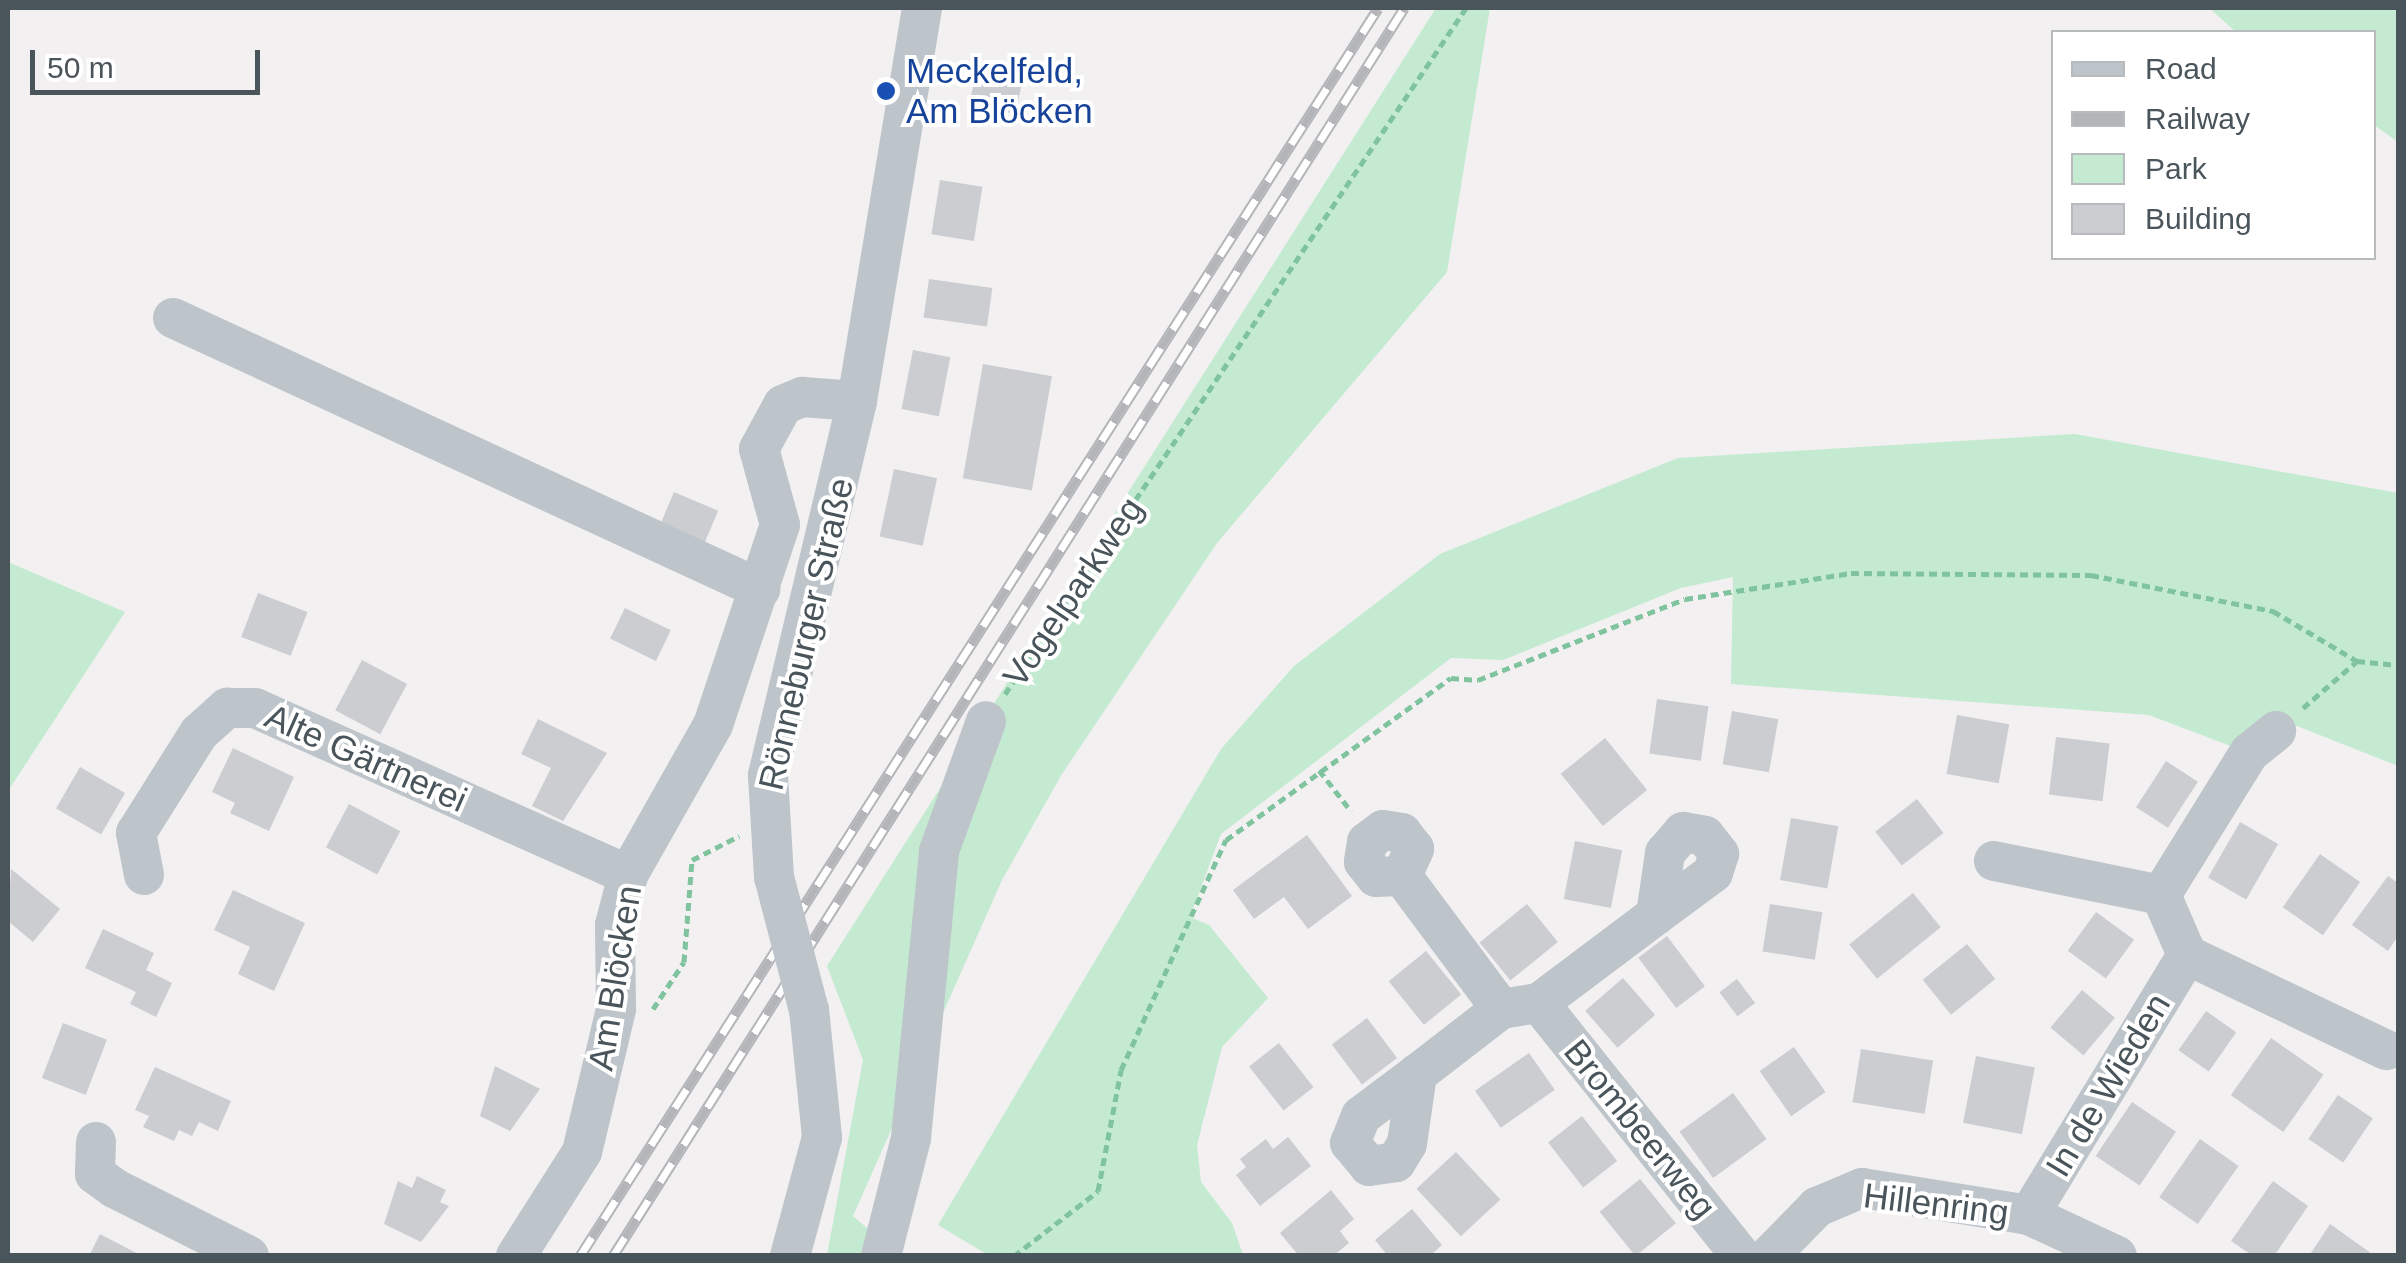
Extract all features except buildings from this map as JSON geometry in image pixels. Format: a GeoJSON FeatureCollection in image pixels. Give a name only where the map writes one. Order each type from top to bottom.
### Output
{"type":"FeatureCollection","features":[{"type":"Feature","properties":{"kind":"street","name":"Rönneburger Straße"},"geometry":{"type":"LineString","coordinates":[[790,1256],[822,1137],[809,1010],[774,876],[768,829],[768,776],[858,400],[922,8]]}},
{"type":"Feature","properties":{"kind":"street"},"geometry":{"type":"LineString","coordinates":[[172,318],[760,589]]}},
{"type":"Feature","properties":{"kind":"street","name":"Am Blöcken"},"geometry":{"type":"LineString","coordinates":[[516,1256],[582,1152],[616,1009],[616,926],[628,875],[713,725],[780,525],[759,449],[770,424],[802,397],[858,400]]}},
{"type":"Feature","properties":{"kind":"street","name":"Alte Gärtnerei"},"geometry":{"type":"LineString","coordinates":[[144,875],[136,833],[199,733],[227,708],[255,708],[628,875]]}},
{"type":"Feature","properties":{"kind":"street","name":"Vogelparkweg"},"geometry":{"type":"LineString","coordinates":[[880,1256],[911,1138],[939,850],[986,720]]}},
{"type":"Feature","properties":{"kind":"street"},"geometry":{"type":"LineString","coordinates":[[1994,862],[2161,895],[2249,753],[2276,731]]}},
{"type":"Feature","properties":{"kind":"street","name":"Brombeerweg"},"geometry":{"type":"LineString","coordinates":[[1372,838],[1382,830],[1402,834],[1414,849],[1402,876],[1741,1256]]}},
{"type":"Feature","properties":{"kind":"street","name":"In de Wieden"},"geometry":{"type":"LineString","coordinates":[[2161,895],[2187,955],[2386,1050]]}},
{"type":"Feature","properties":{"kind":"street","name":"Brombeerweg"},"geometry":{"type":"LineString","coordinates":[[1417,1074],[1656,915]]}},
{"type":"Feature","properties":{"kind":"street","name":"In de Wieden"},"geometry":{"type":"LineString","coordinates":[[2029,1215],[2187,955]]}},
{"type":"Feature","properties":{"kind":"street"},"geometry":{"type":"LineString","coordinates":[[96,1142],[95,1174],[114,1188],[249,1256]]}},
{"type":"Feature","properties":{"kind":"street","name":"Hillenring"},"geometry":{"type":"LineString","coordinates":[[1769,1256],[1817,1207],[1862,1188],[2029,1215],[2117,1256]]}},
{"type":"Feature","properties":{"kind":"path","name":"Vogelparkweg"},"geometry":{"type":"LineString","coordinates":[[986,720],[1466,8]]}},
{"type":"Feature","properties":{"kind":"path"},"geometry":{"type":"LineString","coordinates":[[1014,1256],[1098,1191],[1121,1070],[1226,840],[1318,770],[1451,678],[1478,680],[1685,599],[1851,573],[2091,575],[2273,611],[2357,661],[2398,665]]}},
{"type":"Feature","properties":{"kind":"path"},"geometry":{"type":"LineString","coordinates":[[2276,731],[2357,661]]}},
{"type":"Feature","properties":{"kind":"path"},"geometry":{"type":"LineString","coordinates":[[1318,770],[1372,838]]}},
{"type":"Feature","properties":{"kind":"path"},"geometry":{"type":"LineString","coordinates":[[616,1009],[651,1011],[680,978],[692,860],[724,840],[768,829]]}},
{"type":"Feature","properties":{"kind":"green space"},"geometry":{"type":"Polygon","coordinates":[[[1436,8],[1490,8],[1447,272],[1217,543],[1062,774],[1002,880],[853,1216],[898,1255],[827,1255],[863,1060],[827,966],[1436,8]]]}},
{"type":"Feature","properties":{"kind":"green space"},"geometry":{"type":"Polygon","coordinates":[[[2209,8],[2398,8],[2398,142],[2376,126],[2376,30],[2234,30],[2209,8]]]}},
{"type":"Feature","properties":{"kind":"green space"},"geometry":{"type":"Polygon","coordinates":[[[2075,434],[2398,493],[2398,766],[2292,724],[2249,753],[2149,715],[1731,684],[1733,577],[1681,588],[1503,660],[1451,658],[1221,834],[1190,917],[1209,925],[1268,998],[1222,1047],[1197,1145],[1201,1182],[1232,1223],[1243,1255],[988,1255],[938,1225],[1221,749],[1294,666],[1440,554],[1678,458],[2075,434]]]}},
{"type":"Feature","properties":{"kind":"green space"},"geometry":{"type":"Polygon","coordinates":[[[8,562],[125,612],[8,791],[8,562]]]}},
{"type":"Feature","properties":{"kind":"railway"},"geometry":{"type":"LineString","coordinates":[[580,1256],[1378,8]]}},
{"type":"Feature","properties":{"kind":"railway"},"geometry":{"type":"LineString","coordinates":[[613,1256],[1404,8]]}},
{"type":"Feature","properties":{"kind":"place","name":"Meckelfeld, Am Blöcken"},"geometry":{"type":"Point","coordinates":[886,91]}}]}
